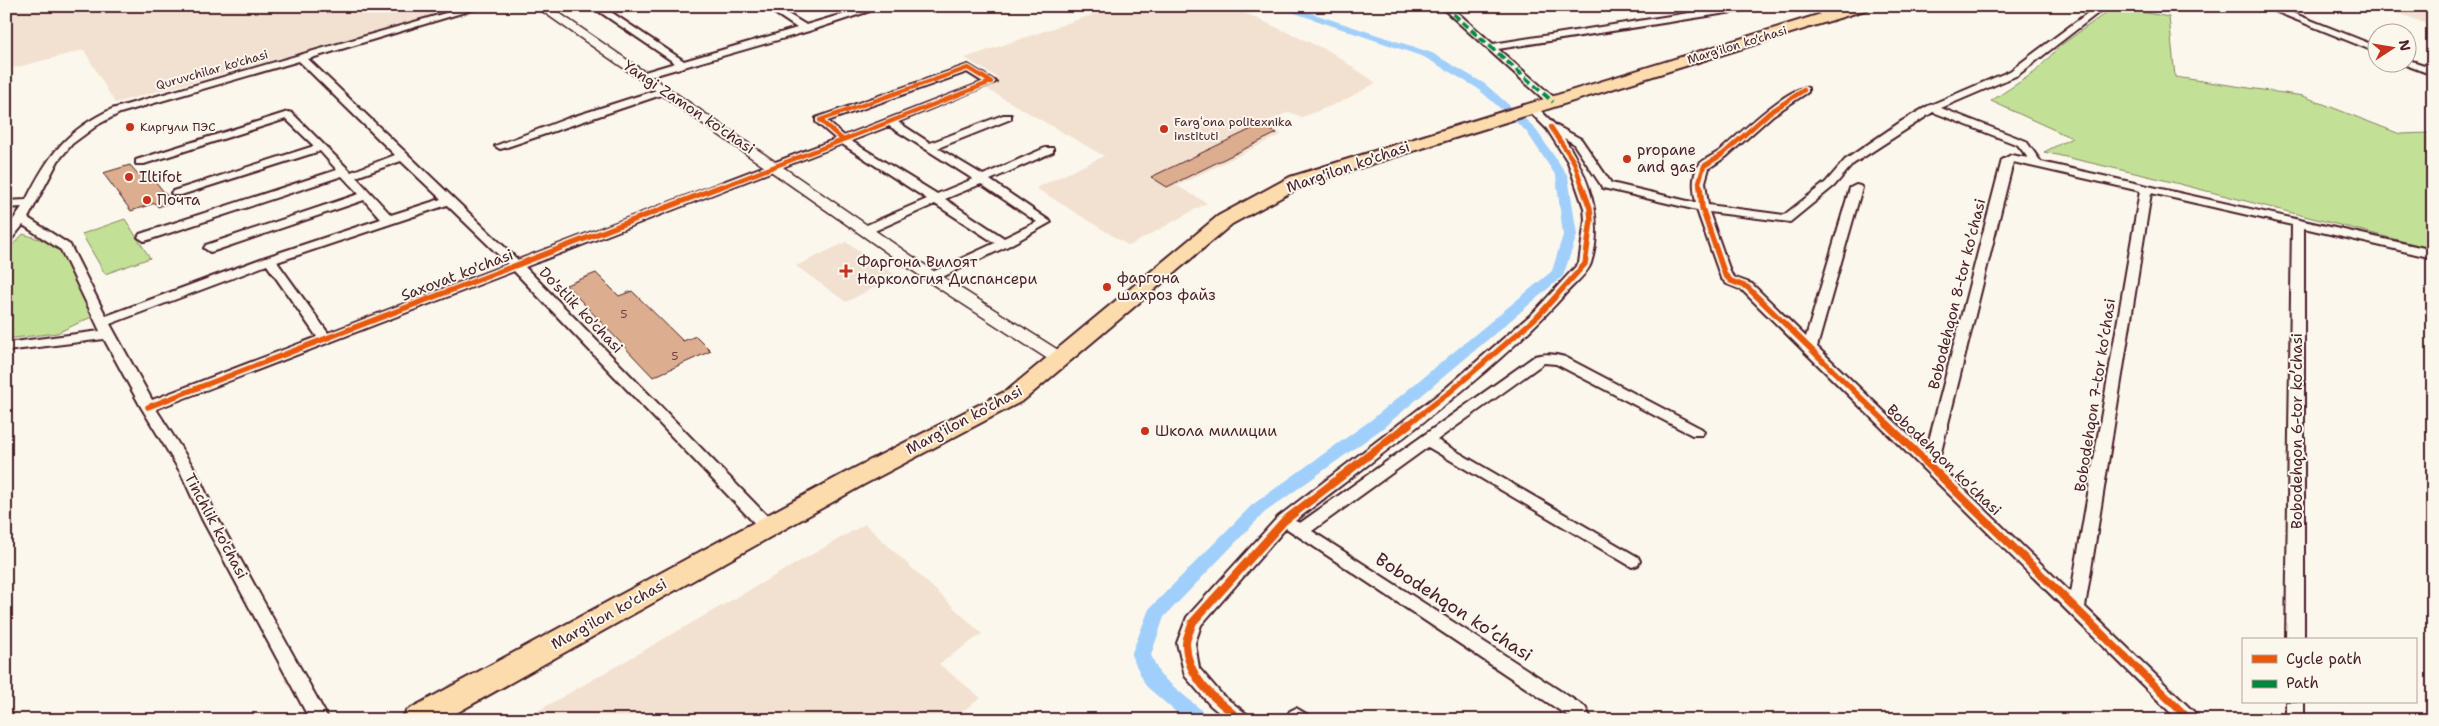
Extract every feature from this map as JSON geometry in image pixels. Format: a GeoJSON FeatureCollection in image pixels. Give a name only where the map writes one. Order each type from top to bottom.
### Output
{"type":"FeatureCollection","features":[{"type":"Feature","properties":{"kind":"main road","name":"Marg'ilon ko'chasi"},"geometry":{"type":"LineString","coordinates":[[417,720],[767,526],[1016,395],[1225,220],[1297,181],[1553,102],[1823,12],[1863,6]]}},
{"type":"Feature","properties":{"kind":"street","name":"Quruvchilar ko'chasi"},"geometry":{"type":"LineString","coordinates":[[6,238],[22,220],[48,168],[65,145],[84,127],[100,118],[116,111],[481,6]]}},
{"type":"Feature","properties":{"kind":"street","name":"Yangi Zamon ko'chasi"},"geometry":{"type":"LineString","coordinates":[[541,6],[932,277],[1060,359]]}},
{"type":"Feature","properties":{"kind":"street"},"geometry":{"type":"LineString","coordinates":[[595,6],[682,63]]}},
{"type":"Feature","properties":{"kind":"street"},"geometry":{"type":"LineString","coordinates":[[768,6],[806,29]]}},
{"type":"Feature","properties":{"kind":"street"},"geometry":{"type":"LineString","coordinates":[[642,76],[881,6]]}},
{"type":"Feature","properties":{"kind":"street"},"geometry":{"type":"LineString","coordinates":[[1444,6],[1553,102]]}},
{"type":"Feature","properties":{"kind":"street"},"geometry":{"type":"LineString","coordinates":[[1491,47],[1752,6]]}},
{"type":"Feature","properties":{"kind":"street"},"geometry":{"type":"LineString","coordinates":[[1528,110],[1551,127],[1578,140],[1607,186],[1702,208],[1786,219],[1830,184],[1849,162],[1906,122],[1932,108],[2014,73],[2103,6]]}},
{"type":"Feature","properties":{"kind":"street"},"geometry":{"type":"LineString","coordinates":[[2266,6],[2366,45]]}},
{"type":"Feature","properties":{"kind":"street","name":"Do'stlik ko'chasi"},"geometry":{"type":"LineString","coordinates":[[301,58],[516,265],[767,526]]}},
{"type":"Feature","properties":{"kind":"street"},"geometry":{"type":"LineString","coordinates":[[2416,66],[2433,72]]}},
{"type":"Feature","properties":{"kind":"street","name":"Saxovat ko'chasi"},"geometry":{"type":"LineString","coordinates":[[148,407],[890,122],[991,82],[968,68],[820,120],[843,140]]}},
{"type":"Feature","properties":{"kind":"street","name":"Bobodehqon koʼchasi"},"geometry":{"type":"LineString","coordinates":[[1804,90],[1769,113],[1722,154],[1704,166],[1699,182],[1702,208],[1725,275],[1732,281],[1747,287],[2077,607],[2190,720]]}},
{"type":"Feature","properties":{"kind":"street"},"geometry":{"type":"LineString","coordinates":[[500,146],[570,120],[663,91]]}},
{"type":"Feature","properties":{"kind":"street"},"geometry":{"type":"LineString","coordinates":[[1932,108],[2022,143],[2036,162],[2433,254]]}},
{"type":"Feature","properties":{"kind":"street"},"geometry":{"type":"LineString","coordinates":[[140,162],[288,115],[322,147],[389,220]]}},
{"type":"Feature","properties":{"kind":"street"},"geometry":{"type":"LineString","coordinates":[[929,147],[1007,117]]}},
{"type":"Feature","properties":{"kind":"street"},"geometry":{"type":"LineString","coordinates":[[890,122],[982,179],[1045,222],[932,277]]}},
{"type":"Feature","properties":{"kind":"street"},"geometry":{"type":"LineString","coordinates":[[1241,720],[1216,700],[1191,671],[1186,643],[1193,622],[1284,520],[1450,392],[1539,315],[1585,264],[1591,220],[1590,208],[1574,162],[1551,127]]}},
{"type":"Feature","properties":{"kind":"street"},"geometry":{"type":"LineString","coordinates":[[843,140],[1004,243]]}},
{"type":"Feature","properties":{"kind":"street"},"geometry":{"type":"LineString","coordinates":[[176,193],[322,147]]}},
{"type":"Feature","properties":{"kind":"street"},"geometry":{"type":"LineString","coordinates":[[866,230],[1050,150]]}},
{"type":"Feature","properties":{"kind":"street"},"geometry":{"type":"LineString","coordinates":[[144,237],[403,156]]}},
{"type":"Feature","properties":{"kind":"street","name":"Bobodehqon 8-tor koʼchasi"},"geometry":{"type":"LineString","coordinates":[[1930,464],[2008,160],[2019,158],[2036,162]]}},
{"type":"Feature","properties":{"kind":"street"},"geometry":{"type":"LineString","coordinates":[[1810,348],[1856,188]]}},
{"type":"Feature","properties":{"kind":"street","name":"Bobodehqon 7-tor koʼchasi"},"geometry":{"type":"LineString","coordinates":[[2077,607],[2146,188]]}},
{"type":"Feature","properties":{"kind":"street"},"geometry":{"type":"LineString","coordinates":[[210,248],[366,195]]}},
{"type":"Feature","properties":{"kind":"street"},"geometry":{"type":"LineString","coordinates":[[6,347],[105,328],[270,260],[449,200]]}},
{"type":"Feature","properties":{"kind":"street"},"geometry":{"type":"LineString","coordinates":[[6,205],[31,203]]}},
{"type":"Feature","properties":{"kind":"street","name":"Tinchlik ko'chasi"},"geometry":{"type":"LineString","coordinates":[[22,220],[66,248],[105,328],[148,407],[190,473],[210,519],[320,720]]}},
{"type":"Feature","properties":{"kind":"street","name":"Bobodehqon 6-tor koʼchasi"},"geometry":{"type":"LineString","coordinates":[[2295,638],[2298,223]]}},
{"type":"Feature","properties":{"kind":"street"},"geometry":{"type":"LineString","coordinates":[[270,260],[325,339]]}},
{"type":"Feature","properties":{"kind":"street"},"geometry":{"type":"LineString","coordinates":[[1300,531],[1540,359],[1560,360],[1698,432]]}},
{"type":"Feature","properties":{"kind":"street"},"geometry":{"type":"LineString","coordinates":[[1427,440],[1632,561]]}},
{"type":"Feature","properties":{"kind":"street","name":"Bobodehqon koʼchasi"},"geometry":{"type":"LineString","coordinates":[[1284,520],[1579,712],[1583,720]]}},
{"type":"Feature","properties":{"kind":"street"},"geometry":{"type":"LineString","coordinates":[[2295,704],[2295,720]]}},
{"type":"Feature","properties":{"kind":"shaded area"},"geometry":{"type":"Polygon","coordinates":[[[6,6],[470,6],[115,103],[84,50],[6,70],[6,6]]]}},
{"type":"Feature","properties":{"kind":"shaded area","name":"Fargʻona politexnika instituti"},"geometry":{"type":"Polygon","coordinates":[[[1118,6],[1137,6],[1155,14],[1180,6],[1229,6],[1331,52],[1376,83],[1341,102],[1302,117],[1289,112],[1261,124],[1282,134],[1177,186],[1207,203],[1129,246],[1036,188],[1104,156],[980,85],[998,78],[965,58],[1118,6]]]}},
{"type":"Feature","properties":{"kind":"shaded area"},"geometry":{"type":"Polygon","coordinates":[[[2378,6],[2433,7],[2433,26],[2378,6]]]}},
{"type":"Feature","properties":{"kind":"shaded area","name":"Фаргона Вилоят Наркология Диспансери"},"geometry":{"type":"Polygon","coordinates":[[[846,242],[897,276],[846,302],[796,266],[846,242]]]}},
{"type":"Feature","properties":{"kind":"shaded area"},"geometry":{"type":"Polygon","coordinates":[[[865,524],[982,634],[939,664],[981,698],[950,720],[522,720],[865,524]]]}},
{"type":"Feature","properties":{"kind":"green space"},"geometry":{"type":"Polygon","coordinates":[[[2114,7],[2169,17],[2175,77],[2303,96],[2400,134],[2430,133],[2433,135],[2433,249],[2156,178],[2044,152],[2072,138],[1991,101],[2035,72],[2061,45],[2114,7]]]}},
{"type":"Feature","properties":{"kind":"green space"},"geometry":{"type":"Polygon","coordinates":[[[125,219],[150,258],[105,274],[82,234],[125,219]]]}},
{"type":"Feature","properties":{"kind":"green space"},"geometry":{"type":"Polygon","coordinates":[[[23,234],[65,247],[98,314],[57,333],[6,339],[6,252],[23,234]]]}},
{"type":"Feature","properties":{"kind":"building"},"geometry":{"type":"Polygon","coordinates":[[[1260,125],[1277,133],[1167,187],[1151,177],[1260,125]]]}},
{"type":"Feature","properties":{"kind":"building"},"geometry":{"type":"Polygon","coordinates":[[[130,165],[138,174],[147,171],[172,202],[158,207],[155,203],[131,211],[103,173],[130,165]]]}},
{"type":"Feature","properties":{"kind":"building"},"geometry":{"type":"Polygon","coordinates":[[[596,273],[619,296],[632,291],[683,341],[696,336],[711,351],[653,377],[566,285],[596,273]]]}},
{"type":"Feature","properties":{"kind":"waterway"},"geometry":{"type":"LineString","coordinates":[[1199,720],[1153,680],[1141,655],[1156,614],[1258,509],[1377,424],[1558,273],[1570,235],[1562,176],[1530,129],[1481,86],[1428,55],[1279,6]]}},
{"type":"Feature","properties":{"kind":"railway"},"geometry":{"type":"LineString","coordinates":[[2416,6],[2433,12]]}},
{"type":"Feature","properties":{"kind":"marked path"},"geometry":{"type":"LineString","coordinates":[[1444,6],[1553,102]]}},
{"type":"Feature","properties":{"kind":"cycle path"},"geometry":{"type":"LineString","coordinates":[[148,407],[843,140],[820,120],[968,68],[991,82],[843,140]]}},
{"type":"Feature","properties":{"kind":"cycle path"},"geometry":{"type":"LineString","coordinates":[[1804,90],[1769,113],[1723,154],[1704,166],[1699,182],[1702,208],[1725,275],[1731,281],[1747,287],[2190,720]]}},
{"type":"Feature","properties":{"kind":"cycle path"},"geometry":{"type":"LineString","coordinates":[[1241,720],[1216,700],[1191,671],[1186,643],[1193,622],[1284,521],[1450,392],[1539,315],[1585,264],[1591,220],[1590,208],[1574,162],[1551,127]]}},
{"type":"Feature","properties":{"kind":"place","name":"Киргули ПЭС"},"geometry":{"type":"Point","coordinates":[130,127]}},
{"type":"Feature","properties":{"kind":"place","name":"Fargʻona politexnika instituti"},"geometry":{"type":"Point","coordinates":[1164,129]}},
{"type":"Feature","properties":{"kind":"place","name":"propane and gas"},"geometry":{"type":"Point","coordinates":[1627,159]}},
{"type":"Feature","properties":{"kind":"place","name":"Iltifot"},"geometry":{"type":"Point","coordinates":[129,177]}},
{"type":"Feature","properties":{"kind":"place","name":"Почта"},"geometry":{"type":"Point","coordinates":[147,200]}},
{"type":"Feature","properties":{"kind":"place","name":"Фаргона Вилоят Наркология Диспансери"},"geometry":{"type":"Point","coordinates":[846,271]}},
{"type":"Feature","properties":{"kind":"place","name":"фаргона шахроз файз"},"geometry":{"type":"Point","coordinates":[1107,287]}},
{"type":"Feature","properties":{"kind":"place","name":"Школа милиции"},"geometry":{"type":"Point","coordinates":[1145,431]}}]}
